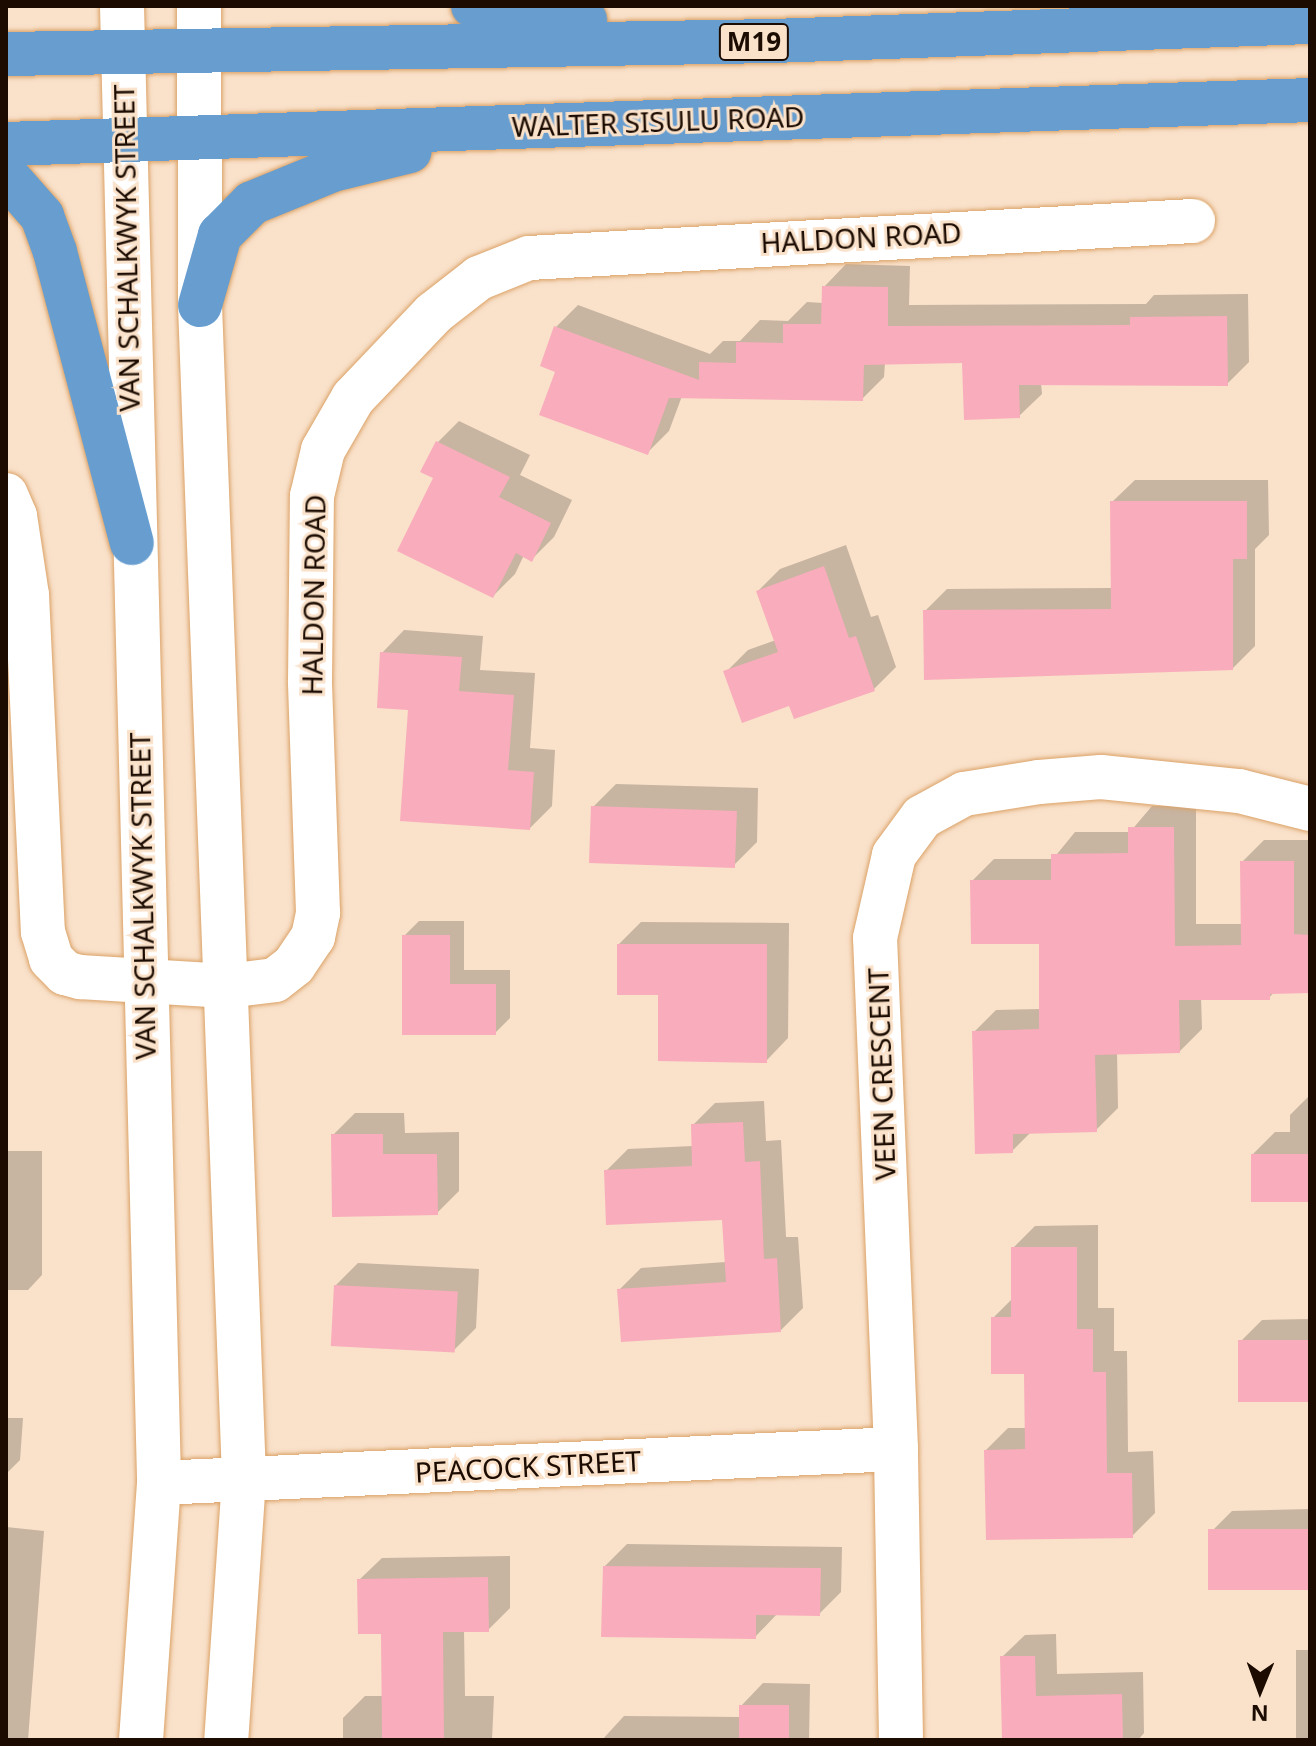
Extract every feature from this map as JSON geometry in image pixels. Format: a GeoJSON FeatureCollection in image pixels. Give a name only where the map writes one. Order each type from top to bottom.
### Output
{"type":"FeatureCollection","features":[{"type":"Feature","properties":{"kind":"highway"},"geometry":{"type":"LineString","coordinates":[[473,6],[773,41]]}},
{"type":"Feature","properties":{"kind":"highway","name":"M19"},"geometry":{"type":"LineString","coordinates":[[6,54],[773,41],[1310,22]]}},
{"type":"Feature","properties":{"kind":"highway","name":"WALTER SISULU ROAD"},"geometry":{"type":"LineString","coordinates":[[6,144],[1310,100]]}},
{"type":"Feature","properties":{"kind":"highway"},"geometry":{"type":"LineString","coordinates":[[200,305],[220,235],[252,203],[380,156],[574,124]]}},
{"type":"Feature","properties":{"kind":"highway"},"geometry":{"type":"LineString","coordinates":[[6,175],[42,216],[47,228],[82,341],[132,543]]}},
{"type":"Feature","properties":{"kind":"street","name":"VAN SCHALKWYK STREET"},"geometry":{"type":"LineString","coordinates":[[122,6],[132,543],[159,1483],[141,1740]]}},
{"type":"Feature","properties":{"kind":"street"},"geometry":{"type":"LineString","coordinates":[[199,6],[195,140],[200,305],[244,1479],[226,1740]]}},
{"type":"Feature","properties":{"kind":"street","name":"HALDON ROAD"},"geometry":{"type":"LineString","coordinates":[[6,495],[15,516],[27,595],[47,945],[51,959],[65,973],[143,982],[227,986],[275,980],[294,965],[313,937],[318,913],[310,681],[312,496],[323,450],[353,398],[434,313],[479,278],[529,258],[1193,221]]}},
{"type":"Feature","properties":{"kind":"street","name":"VEEN CRESCENT"},"geometry":{"type":"LineString","coordinates":[[901,1740],[896,1449],[875,938],[894,855],[922,817],[964,794],[1039,782],[1101,777],[1208,787],[1310,809]]}},
{"type":"Feature","properties":{"kind":"street","name":"PEACOCK STREET"},"geometry":{"type":"LineString","coordinates":[[159,1483],[896,1449]]}},
{"type":"Feature","properties":{"kind":"building"},"geometry":{"type":"Polygon","coordinates":[[[822,286],[888,287],[888,326],[1130,325],[1130,317],[1227,316],[1228,386],[1019,385],[1020,418],[964,420],[962,363],[864,365],[863,401],[669,398],[648,455],[539,415],[555,372],[540,366],[554,326],[699,380],[699,362],[736,363],[736,342],[783,343],[783,324],[821,324],[822,286]]]}},
{"type":"Feature","properties":{"kind":"building"},"geometry":{"type":"Polygon","coordinates":[[[436,441],[510,477],[499,497],[551,523],[532,562],[516,553],[493,598],[397,551],[433,478],[420,472],[436,441]]]}},
{"type":"Feature","properties":{"kind":"building"},"geometry":{"type":"Polygon","coordinates":[[[1110,501],[1247,501],[1247,559],[1233,559],[1233,670],[924,680],[923,610],[1111,609],[1110,501]]]}},
{"type":"Feature","properties":{"kind":"building"},"geometry":{"type":"Polygon","coordinates":[[[824,566],[849,638],[856,636],[875,691],[794,719],[789,706],[742,723],[723,671],[778,652],[756,591],[824,566]]]}},
{"type":"Feature","properties":{"kind":"building"},"geometry":{"type":"Polygon","coordinates":[[[380,652],[462,657],[459,691],[514,695],[508,770],[534,772],[530,830],[400,821],[408,710],[377,708],[380,652]]]}},
{"type":"Feature","properties":{"kind":"building"},"geometry":{"type":"Polygon","coordinates":[[[591,806],[737,811],[735,868],[589,863],[591,806]]]}},
{"type":"Feature","properties":{"kind":"building"},"geometry":{"type":"Polygon","coordinates":[[[1128,827],[1174,827],[1175,946],[1241,945],[1240,861],[1294,861],[1294,934],[1310,935],[1310,993],[1270,994],[1270,1000],[1179,1000],[1180,1053],[1095,1055],[1097,1132],[1013,1134],[1013,1153],[975,1154],[972,1031],[1039,1029],[1039,944],[971,944],[970,880],[1051,880],[1051,854],[1128,853],[1128,827]]]}},
{"type":"Feature","properties":{"kind":"building"},"geometry":{"type":"Polygon","coordinates":[[[402,935],[450,935],[450,984],[496,984],[496,1035],[402,1035],[402,935]]]}},
{"type":"Feature","properties":{"kind":"building"},"geometry":{"type":"Polygon","coordinates":[[[617,944],[767,944],[767,1063],[658,1061],[658,995],[617,995],[617,944]]]}},
{"type":"Feature","properties":{"kind":"building"},"geometry":{"type":"Polygon","coordinates":[[[743,1122],[745,1162],[760,1161],[764,1259],[777,1258],[781,1332],[621,1342],[617,1289],[726,1282],[722,1220],[606,1225],[604,1170],[692,1166],[691,1124],[743,1122]]]}},
{"type":"Feature","properties":{"kind":"building"},"geometry":{"type":"Polygon","coordinates":[[[331,1134],[383,1134],[383,1154],[437,1154],[438,1215],[332,1217],[331,1134]]]}},
{"type":"Feature","properties":{"kind":"building"},"geometry":{"type":"Polygon","coordinates":[[[1251,1154],[1310,1154],[1310,1202],[1251,1202],[1251,1154]]]}},
{"type":"Feature","properties":{"kind":"building"},"geometry":{"type":"Polygon","coordinates":[[[1011,1247],[1077,1247],[1077,1329],[1093,1329],[1093,1372],[1106,1372],[1107,1473],[1132,1473],[1133,1538],[986,1540],[984,1450],[1025,1449],[1024,1374],[991,1374],[991,1317],[1011,1317],[1011,1247]]]}},
{"type":"Feature","properties":{"kind":"building"},"geometry":{"type":"Polygon","coordinates":[[[334,1285],[458,1291],[455,1352],[331,1346],[334,1285]]]}},
{"type":"Feature","properties":{"kind":"building"},"geometry":{"type":"Polygon","coordinates":[[[1238,1340],[1310,1340],[1310,1402],[1238,1402],[1238,1340]]]}},
{"type":"Feature","properties":{"kind":"building"},"geometry":{"type":"Polygon","coordinates":[[[1208,1529],[1310,1529],[1310,1590],[1208,1590],[1208,1529]]]}},
{"type":"Feature","properties":{"kind":"building"},"geometry":{"type":"Polygon","coordinates":[[[603,1566],[821,1568],[820,1616],[756,1615],[756,1639],[601,1637],[603,1566]]]}},
{"type":"Feature","properties":{"kind":"building"},"geometry":{"type":"Polygon","coordinates":[[[488,1577],[489,1632],[443,1632],[444,1740],[382,1740],[381,1634],[358,1634],[357,1579],[488,1577]]]}},
{"type":"Feature","properties":{"kind":"building"},"geometry":{"type":"Polygon","coordinates":[[[1000,1656],[1035,1656],[1036,1696],[1122,1694],[1123,1740],[1002,1740],[1000,1656]]]}},
{"type":"Feature","properties":{"kind":"building"},"geometry":{"type":"Polygon","coordinates":[[[739,1705],[789,1705],[789,1740],[739,1740],[739,1705]]]}}]}
